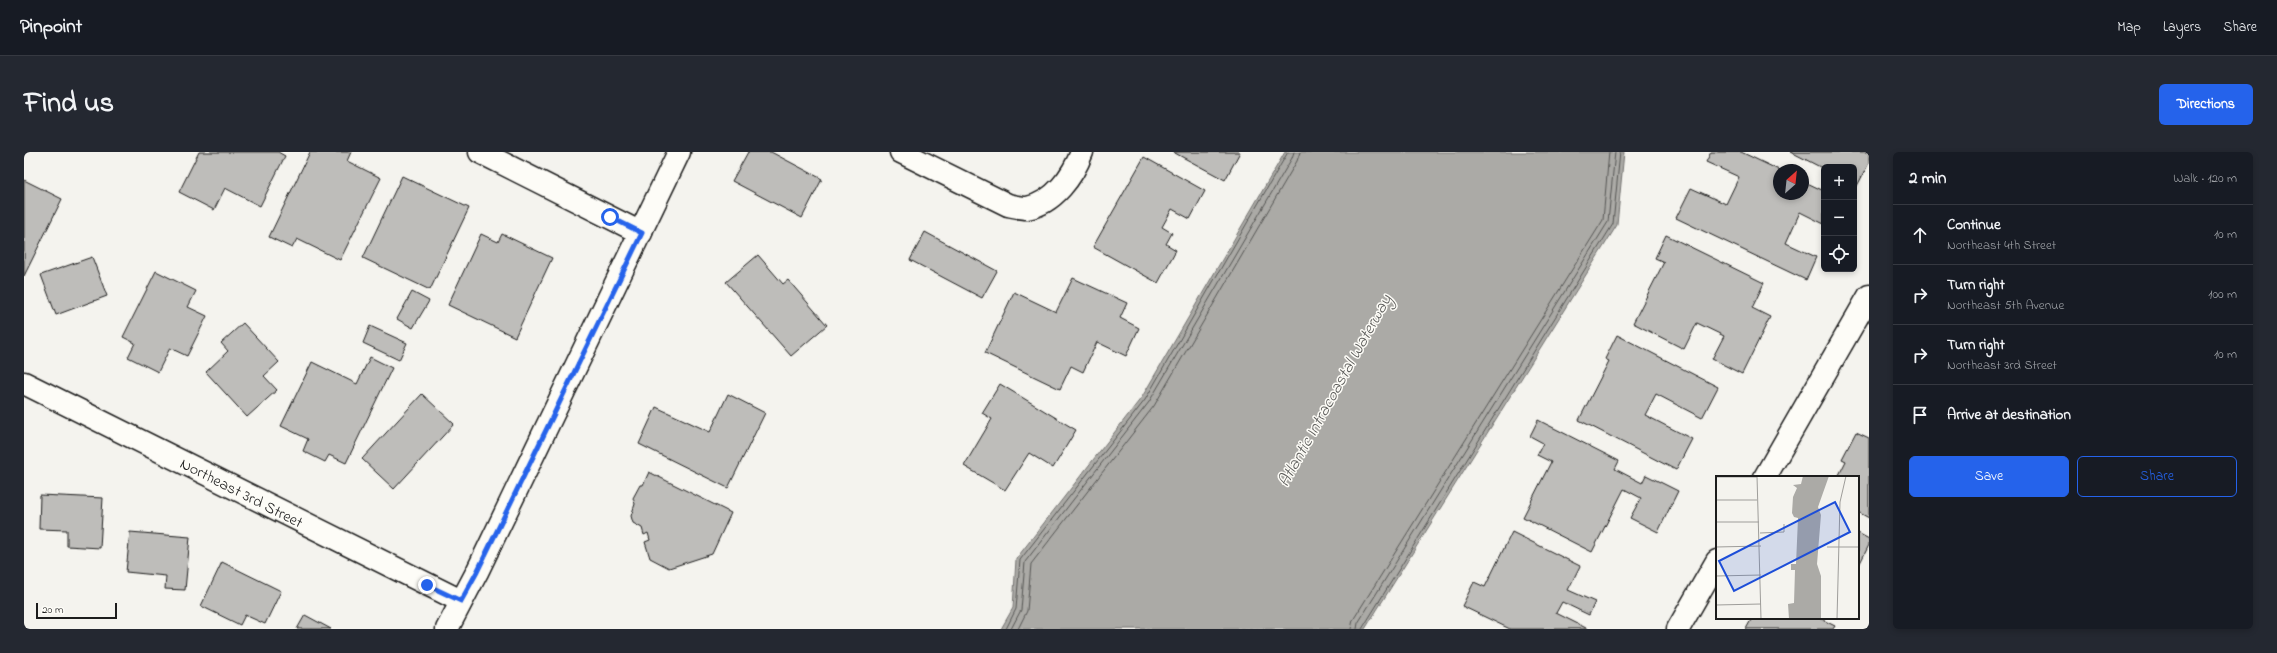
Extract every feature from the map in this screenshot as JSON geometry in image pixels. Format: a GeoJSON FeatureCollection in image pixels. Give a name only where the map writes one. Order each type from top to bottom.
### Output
{"type":"FeatureCollection","features":[{"type":"Feature","properties":{"kind":"street"},"geometry":{"type":"LineString","coordinates":[[480,152],[642,233]]}},
{"type":"Feature","properties":{"kind":"street"},"geometry":{"type":"LineString","coordinates":[[447,629],[477,572],[680,152]]}},
{"type":"Feature","properties":{"kind":"street"},"geometry":{"type":"LineString","coordinates":[[901,152],[1008,205],[1026,208],[1047,199],[1066,183],[1082,152]]}},
{"type":"Feature","properties":{"kind":"street"},"geometry":{"type":"LineString","coordinates":[[1766,476],[1869,296]]}},
{"type":"Feature","properties":{"kind":"street","name":"Northeast 3rd Street"},"geometry":{"type":"LineString","coordinates":[[24,383],[461,601]]}},
{"type":"Feature","properties":{"kind":"street"},"geometry":{"type":"LineString","coordinates":[[1678,629],[1716,563]]}},
{"type":"Feature","properties":{"kind":"water","name":"Atlantic Intracoastal Waterway"},"geometry":{"type":"Polygon","coordinates":[[[1285,152],[1624,152],[1617,225],[1365,629],[1001,629],[1013,608],[1016,559],[1142,397],[1285,152]]]}},
{"type":"Feature","properties":{"kind":"building"},"geometry":{"type":"Polygon","coordinates":[[[199,152],[278,152],[285,156],[260,206],[225,188],[214,210],[179,192],[199,152]]]}},
{"type":"Feature","properties":{"kind":"building"},"geometry":{"type":"Polygon","coordinates":[[[310,152],[351,152],[347,161],[381,178],[340,260],[297,239],[292,248],[269,237],[310,152]]]}},
{"type":"Feature","properties":{"kind":"building"},"geometry":{"type":"Polygon","coordinates":[[[748,152],[771,152],[822,179],[802,218],[732,181],[748,152]]]}},
{"type":"Feature","properties":{"kind":"building"},"geometry":{"type":"Polygon","coordinates":[[[1173,152],[1240,152],[1225,180],[1173,152]]]}},
{"type":"Feature","properties":{"kind":"building"},"geometry":{"type":"Polygon","coordinates":[[[1711,152],[1741,152],[1773,167],[1773,200],[1809,200],[1809,184],[1821,190],[1821,222],[1800,212],[1786,243],[1816,257],[1806,280],[1676,218],[1691,188],[1726,204],[1739,177],[1706,162],[1711,152]]]}},
{"type":"Feature","properties":{"kind":"building"},"geometry":{"type":"Polygon","coordinates":[[[1791,152],[1869,152],[1869,163],[1857,186],[1857,164],[1821,164],[1821,167],[1791,152]]]}},
{"type":"Feature","properties":{"kind":"building"},"geometry":{"type":"Polygon","coordinates":[[[1144,157],[1205,191],[1190,219],[1172,209],[1162,227],[1172,233],[1166,244],[1176,250],[1158,283],[1093,247],[1144,157]]]}},
{"type":"Feature","properties":{"kind":"building"},"geometry":{"type":"Polygon","coordinates":[[[402,176],[469,208],[430,290],[363,258],[402,176]]]}},
{"type":"Feature","properties":{"kind":"building"},"geometry":{"type":"Polygon","coordinates":[[[24,180],[62,199],[24,276],[24,180]]]}},
{"type":"Feature","properties":{"kind":"building"},"geometry":{"type":"Polygon","coordinates":[[[925,232],[997,271],[982,298],[910,260],[925,232]]]}},
{"type":"Feature","properties":{"kind":"building"},"geometry":{"type":"Polygon","coordinates":[[[481,234],[498,242],[502,234],[552,258],[515,337],[448,305],[481,234]]]}},
{"type":"Feature","properties":{"kind":"building"},"geometry":{"type":"Polygon","coordinates":[[[1666,235],[1764,283],[1752,308],[1770,317],[1742,374],[1712,359],[1724,336],[1697,323],[1684,349],[1633,323],[1664,262],[1655,258],[1666,235]]]}},
{"type":"Feature","properties":{"kind":"building"},"geometry":{"type":"Polygon","coordinates":[[[758,255],[783,284],[788,280],[827,325],[791,356],[726,282],[758,255]]]}},
{"type":"Feature","properties":{"kind":"building"},"geometry":{"type":"Polygon","coordinates":[[[92,257],[107,296],[56,315],[41,275],[92,257]]]}},
{"type":"Feature","properties":{"kind":"building"},"geometry":{"type":"Polygon","coordinates":[[[156,271],[196,291],[188,307],[207,316],[187,356],[170,348],[158,372],[128,357],[135,343],[123,337],[156,271]]]}},
{"type":"Feature","properties":{"kind":"building"},"geometry":{"type":"Polygon","coordinates":[[[1073,278],[1127,303],[1120,318],[1139,328],[1126,356],[1097,342],[1083,372],[1071,366],[1060,389],[985,353],[1014,292],[1056,312],[1073,278]]]}},
{"type":"Feature","properties":{"kind":"building"},"geometry":{"type":"Polygon","coordinates":[[[412,292],[429,301],[413,328],[397,319],[412,292]]]}},
{"type":"Feature","properties":{"kind":"building"},"geometry":{"type":"Polygon","coordinates":[[[243,323],[279,362],[264,376],[277,390],[247,417],[206,372],[228,351],[221,343],[243,323]]]}},
{"type":"Feature","properties":{"kind":"building"},"geometry":{"type":"Polygon","coordinates":[[[370,326],[407,343],[399,360],[363,343],[370,326]]]}},
{"type":"Feature","properties":{"kind":"building"},"geometry":{"type":"Polygon","coordinates":[[[1617,335],[1718,387],[1702,418],[1656,394],[1645,415],[1692,439],[1676,470],[1579,420],[1609,361],[1605,359],[1617,335]]]}},
{"type":"Feature","properties":{"kind":"building"},"geometry":{"type":"Polygon","coordinates":[[[370,357],[392,368],[346,463],[329,455],[325,462],[303,451],[308,439],[281,426],[312,362],[357,384],[370,357]]]}},
{"type":"Feature","properties":{"kind":"building"},"geometry":{"type":"Polygon","coordinates":[[[1000,384],[1076,430],[1053,468],[1029,453],[1005,490],[964,466],[992,419],[982,413],[1000,384]]]}},
{"type":"Feature","properties":{"kind":"building"},"geometry":{"type":"Polygon","coordinates":[[[422,394],[454,424],[394,489],[362,459],[422,394]]]}},
{"type":"Feature","properties":{"kind":"building"},"geometry":{"type":"Polygon","coordinates":[[[728,394],[765,413],[728,488],[639,444],[656,407],[710,432],[728,394]]]}},
{"type":"Feature","properties":{"kind":"building"},"geometry":{"type":"Polygon","coordinates":[[[1538,420],[1619,461],[1615,469],[1642,483],[1646,475],[1678,491],[1658,532],[1630,518],[1641,498],[1624,489],[1592,552],[1523,517],[1551,462],[1537,455],[1543,443],[1530,436],[1538,420]]]}},
{"type":"Feature","properties":{"kind":"building"},"geometry":{"type":"Polygon","coordinates":[[[1856,432],[1869,438],[1869,518],[1859,513],[1859,476],[1838,476],[1846,461],[1842,459],[1856,432]]]}},
{"type":"Feature","properties":{"kind":"building"},"geometry":{"type":"Polygon","coordinates":[[[649,472],[731,513],[712,554],[669,568],[650,558],[645,542],[650,540],[648,533],[644,535],[642,528],[633,523],[631,516],[635,504],[633,498],[640,485],[643,485],[649,472]]]}},
{"type":"Feature","properties":{"kind":"building"},"geometry":{"type":"Polygon","coordinates":[[[40,495],[103,498],[100,548],[67,546],[67,530],[39,529],[40,495]]]}},
{"type":"Feature","properties":{"kind":"building"},"geometry":{"type":"Polygon","coordinates":[[[130,532],[190,537],[185,590],[165,589],[166,576],[126,572],[130,532]]]}},
{"type":"Feature","properties":{"kind":"building"},"geometry":{"type":"Polygon","coordinates":[[[1512,532],[1580,566],[1568,590],[1595,602],[1589,615],[1562,602],[1556,613],[1588,629],[1510,629],[1462,606],[1474,582],[1485,587],[1512,532]]]}},
{"type":"Feature","properties":{"kind":"building"},"geometry":{"type":"Polygon","coordinates":[[[1859,534],[1869,539],[1869,545],[1859,565],[1859,534]]]}},
{"type":"Feature","properties":{"kind":"building"},"geometry":{"type":"Polygon","coordinates":[[[222,562],[281,591],[265,624],[245,615],[240,625],[201,606],[222,562]]]}},
{"type":"Feature","properties":{"kind":"building"},"geometry":{"type":"Polygon","coordinates":[[[305,615],[331,629],[297,629],[305,615]]]}},
{"type":"Feature","properties":{"kind":"building"},"geometry":{"type":"Polygon","coordinates":[[[1751,619],[1821,619],[1835,626],[1833,629],[1746,629],[1751,619]]]}},
{"type":"Feature","properties":{"kind":"route"},"geometry":{"type":"LineString","coordinates":[[427,585],[461,601],[477,572],[642,233],[610,217]]}}]}
